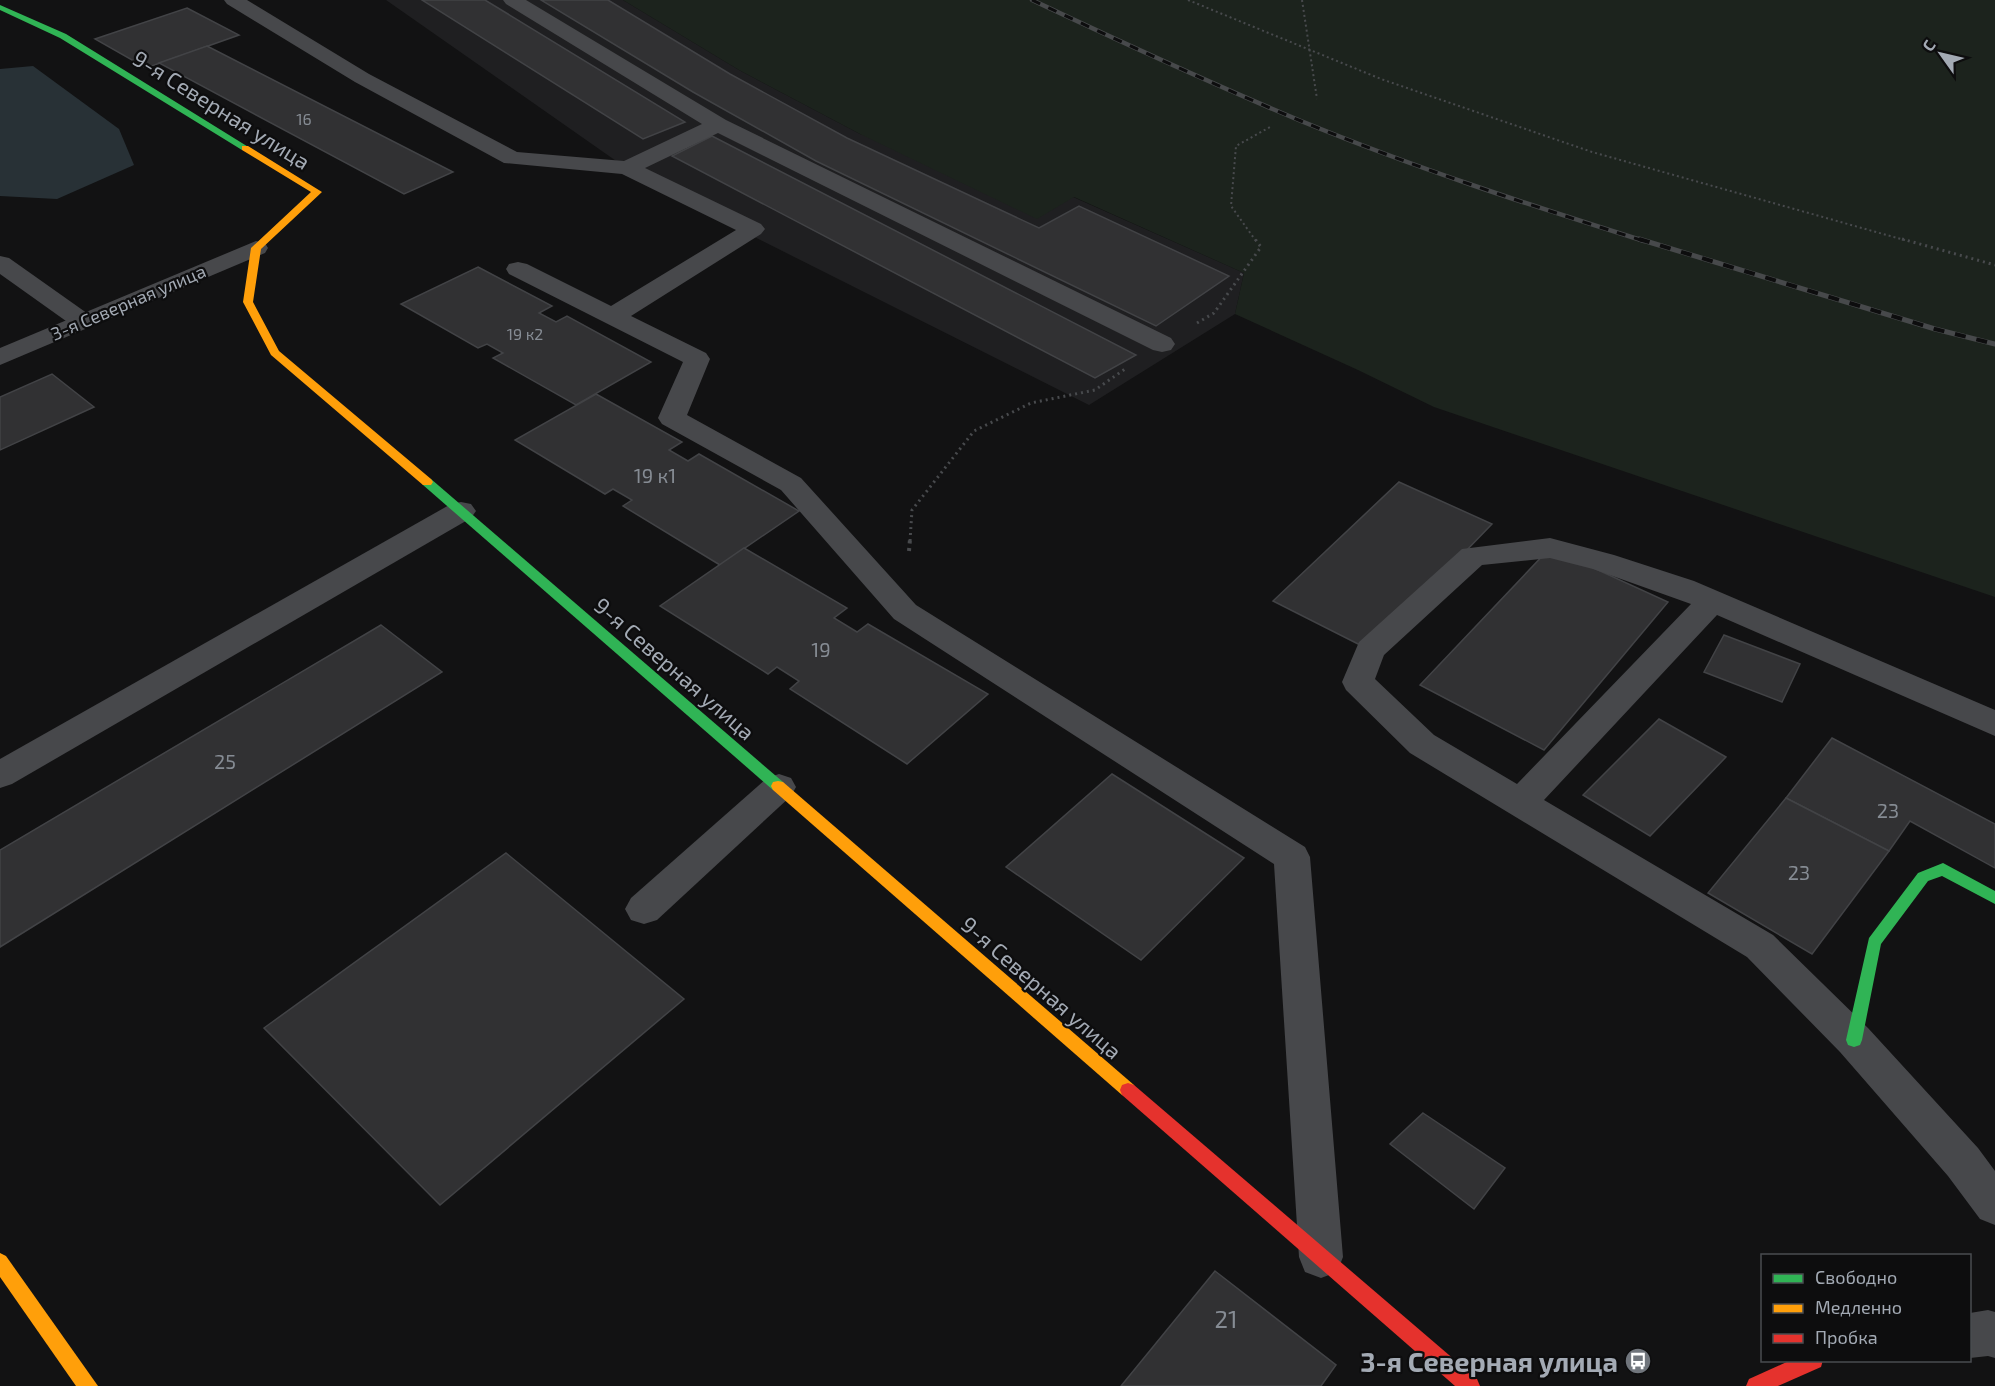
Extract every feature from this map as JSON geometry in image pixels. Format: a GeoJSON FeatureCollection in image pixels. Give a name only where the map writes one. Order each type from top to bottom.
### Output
{"type":"FeatureCollection","features":[{"type":"Feature","properties":{"kind":"street"},"geometry":{"type":"LineString","coordinates":[[234,0],[362,78],[512,159],[627,168],[753,229],[613,316]]}},
{"type":"Feature","properties":{"kind":"street"},"geometry":{"type":"LineString","coordinates":[[513,0],[718,125],[1162,344]]}},
{"type":"Feature","properties":{"kind":"street","name":"9-я Северная улица"},"geometry":{"type":"LineString","coordinates":[[0,7],[63,36],[316,192],[256,248],[248,302],[275,353],[461,511],[1470,1386]]}},
{"type":"Feature","properties":{"kind":"street"},"geometry":{"type":"LineString","coordinates":[[627,168],[718,125]]}},
{"type":"Feature","properties":{"kind":"street","name":"3-я Северная улица"},"geometry":{"type":"LineString","coordinates":[[0,357],[256,248]]}},
{"type":"Feature","properties":{"kind":"street"},"geometry":{"type":"LineString","coordinates":[[0,262],[82,321]]}},
{"type":"Feature","properties":{"kind":"street"},"geometry":{"type":"LineString","coordinates":[[518,269],[698,358],[672,417],[791,484],[905,612],[1292,857],[1321,1257]]}},
{"type":"Feature","properties":{"kind":"street"},"geometry":{"type":"LineString","coordinates":[[0,775],[461,511]]}},
{"type":"Feature","properties":{"kind":"street"},"geometry":{"type":"LineString","coordinates":[[1995,724],[1660,580],[1550,548],[1473,556],[1370,650],[1358,682],[1422,744],[1760,946],[1854,1040],[1963,1162],[1995,1206]]}},
{"type":"Feature","properties":{"kind":"street"},"geometry":{"type":"LineString","coordinates":[[1520,803],[1712,601]]}},
{"type":"Feature","properties":{"kind":"street"},"geometry":{"type":"LineString","coordinates":[[644,909],[779,787]]}},
{"type":"Feature","properties":{"kind":"street"},"geometry":{"type":"LineString","coordinates":[[1854,1040],[1874,942],[1923,876],[1943,870],[1995,898]]}},
{"type":"Feature","properties":{"kind":"street"},"geometry":{"type":"LineString","coordinates":[[0,1262],[88,1386]]}},
{"type":"Feature","properties":{"kind":"street"},"geometry":{"type":"LineString","coordinates":[[1971,1335],[1995,1335]]}},
{"type":"Feature","properties":{"kind":"street"},"geometry":{"type":"LineString","coordinates":[[1756,1386],[1810,1362]]}},
{"type":"Feature","properties":{"kind":"path"},"geometry":{"type":"LineString","coordinates":[[1188,0],[1382,79],[1592,152],[1995,265]]}},
{"type":"Feature","properties":{"kind":"path"},"geometry":{"type":"LineString","coordinates":[[1302,0],[1317,99]]}},
{"type":"Feature","properties":{"kind":"path"},"geometry":{"type":"LineString","coordinates":[[905,612],[912,510],[974,432],[1031,403],[1095,390],[1162,344],[1214,313],[1261,247],[1231,206],[1236,146],[1270,128]]}},
{"type":"Feature","properties":{"kind":"shaded area"},"geometry":{"type":"Polygon","coordinates":[[[386,0],[623,0],[739,70],[860,134],[1073,197],[1244,273],[1235,314],[1089,405],[649,184],[386,0]]]}},
{"type":"Feature","properties":{"kind":"shaded area"},"geometry":{"type":"Polygon","coordinates":[[[623,0],[1995,0],[1995,597],[1434,407],[1235,314],[1244,273],[1074,197],[1037,219],[860,134],[739,70],[623,0]]]}},
{"type":"Feature","properties":{"kind":"shaded area"},"geometry":{"type":"Polygon","coordinates":[[[33,66],[119,129],[134,165],[57,199],[0,196],[0,69],[33,66]]]}},
{"type":"Feature","properties":{"kind":"building"},"geometry":{"type":"Polygon","coordinates":[[[422,0],[485,0],[685,122],[643,139],[422,0]]]}},
{"type":"Feature","properties":{"kind":"building"},"geometry":{"type":"Polygon","coordinates":[[[541,0],[608,0],[730,74],[847,138],[1039,228],[1079,206],[1229,276],[1156,326],[816,161],[693,92],[541,0]]]}},
{"type":"Feature","properties":{"kind":"building"},"geometry":{"type":"Polygon","coordinates":[[[187,8],[239,35],[146,68],[95,39],[187,8]]]}},
{"type":"Feature","properties":{"kind":"building"},"geometry":{"type":"Polygon","coordinates":[[[207,46],[453,172],[404,194],[159,63],[207,46]]]}},
{"type":"Feature","properties":{"kind":"building"},"geometry":{"type":"Polygon","coordinates":[[[712,136],[1136,355],[1095,378],[672,156],[712,136]]]}},
{"type":"Feature","properties":{"kind":"building"},"geometry":{"type":"Polygon","coordinates":[[[478,267],[552,306],[539,313],[556,322],[567,316],[651,362],[576,405],[493,358],[503,353],[487,344],[478,348],[401,304],[478,267]]]}},
{"type":"Feature","properties":{"kind":"building"},"geometry":{"type":"Polygon","coordinates":[[[52,374],[94,407],[0,450],[0,397],[52,374]]]}},
{"type":"Feature","properties":{"kind":"building"},"geometry":{"type":"Polygon","coordinates":[[[596,394],[682,442],[669,450],[688,461],[699,454],[799,511],[720,565],[623,506],[632,500],[613,489],[605,494],[515,440],[596,394]]]}},
{"type":"Feature","properties":{"kind":"building"},"geometry":{"type":"Polygon","coordinates":[[[1399,482],[1492,524],[1370,650],[1273,601],[1399,482]]]}},
{"type":"Feature","properties":{"kind":"building"},"geometry":{"type":"Polygon","coordinates":[[[744,548],[847,608],[834,618],[857,632],[868,624],[988,694],[907,764],[790,689],[799,681],[777,667],[768,674],[660,606],[744,548]]]}},
{"type":"Feature","properties":{"kind":"building"},"geometry":{"type":"Polygon","coordinates":[[[1550,548],[1668,602],[1544,750],[1420,685],[1550,548]]]}},
{"type":"Feature","properties":{"kind":"building"},"geometry":{"type":"Polygon","coordinates":[[[381,625],[442,672],[0,947],[0,850],[381,625]]]}},
{"type":"Feature","properties":{"kind":"building"},"geometry":{"type":"Polygon","coordinates":[[[1724,635],[1800,664],[1782,702],[1704,672],[1724,635]]]}},
{"type":"Feature","properties":{"kind":"building"},"geometry":{"type":"Polygon","coordinates":[[[1659,719],[1726,757],[1650,836],[1583,795],[1659,719]]]}},
{"type":"Feature","properties":{"kind":"building"},"geometry":{"type":"Polygon","coordinates":[[[1832,738],[1995,824],[1995,868],[1910,821],[1889,851],[1786,798],[1832,738]]]}},
{"type":"Feature","properties":{"kind":"building"},"geometry":{"type":"Polygon","coordinates":[[[1112,774],[1244,858],[1141,960],[1006,867],[1112,774]]]}},
{"type":"Feature","properties":{"kind":"building"},"geometry":{"type":"Polygon","coordinates":[[[1786,798],[1889,851],[1812,954],[1708,893],[1786,798]]]}},
{"type":"Feature","properties":{"kind":"building"},"geometry":{"type":"Polygon","coordinates":[[[506,853],[684,999],[440,1205],[264,1028],[506,853]]]}},
{"type":"Feature","properties":{"kind":"building"},"geometry":{"type":"Polygon","coordinates":[[[1423,1113],[1505,1168],[1474,1209],[1390,1144],[1423,1113]]]}},
{"type":"Feature","properties":{"kind":"building"},"geometry":{"type":"Polygon","coordinates":[[[1215,1271],[1336,1365],[1321,1386],[1121,1386],[1215,1271]]]}},
{"type":"Feature","properties":{"kind":"railway"},"geometry":{"type":"LineString","coordinates":[[1032,0],[1199,77],[1343,138],[1471,185],[1644,241]]}},
{"type":"Feature","properties":{"kind":"railway"},"geometry":{"type":"LineString","coordinates":[[1639,239],[1935,329],[1995,344]]}},
{"type":"Feature","properties":{"kind":"traffic: fast"},"geometry":{"type":"LineString","coordinates":[[0,7],[63,36],[245,148]]}},
{"type":"Feature","properties":{"kind":"traffic: fast"},"geometry":{"type":"LineString","coordinates":[[427,482],[778,786]]}},
{"type":"Feature","properties":{"kind":"traffic: fast"},"geometry":{"type":"LineString","coordinates":[[1854,1040],[1874,942],[1923,877],[1943,869],[1995,898]]}},
{"type":"Feature","properties":{"kind":"traffic: slow"},"geometry":{"type":"LineString","coordinates":[[245,148],[317,192],[256,248],[248,302],[275,353],[427,482]]}},
{"type":"Feature","properties":{"kind":"traffic: slow"},"geometry":{"type":"LineString","coordinates":[[778,786],[1128,1090]]}},
{"type":"Feature","properties":{"kind":"traffic: slow"},"geometry":{"type":"LineString","coordinates":[[0,1262],[88,1386]]}},
{"type":"Feature","properties":{"kind":"traffic: jam"},"geometry":{"type":"LineString","coordinates":[[1128,1090],[1470,1386]]}},
{"type":"Feature","properties":{"kind":"traffic: jam"},"geometry":{"type":"LineString","coordinates":[[1756,1386],[1810,1362]]}},
{"type":"Feature","properties":{"kind":"place","name":"3-я Северная улица"},"geometry":{"type":"Point","coordinates":[1638,1361]}}]}
